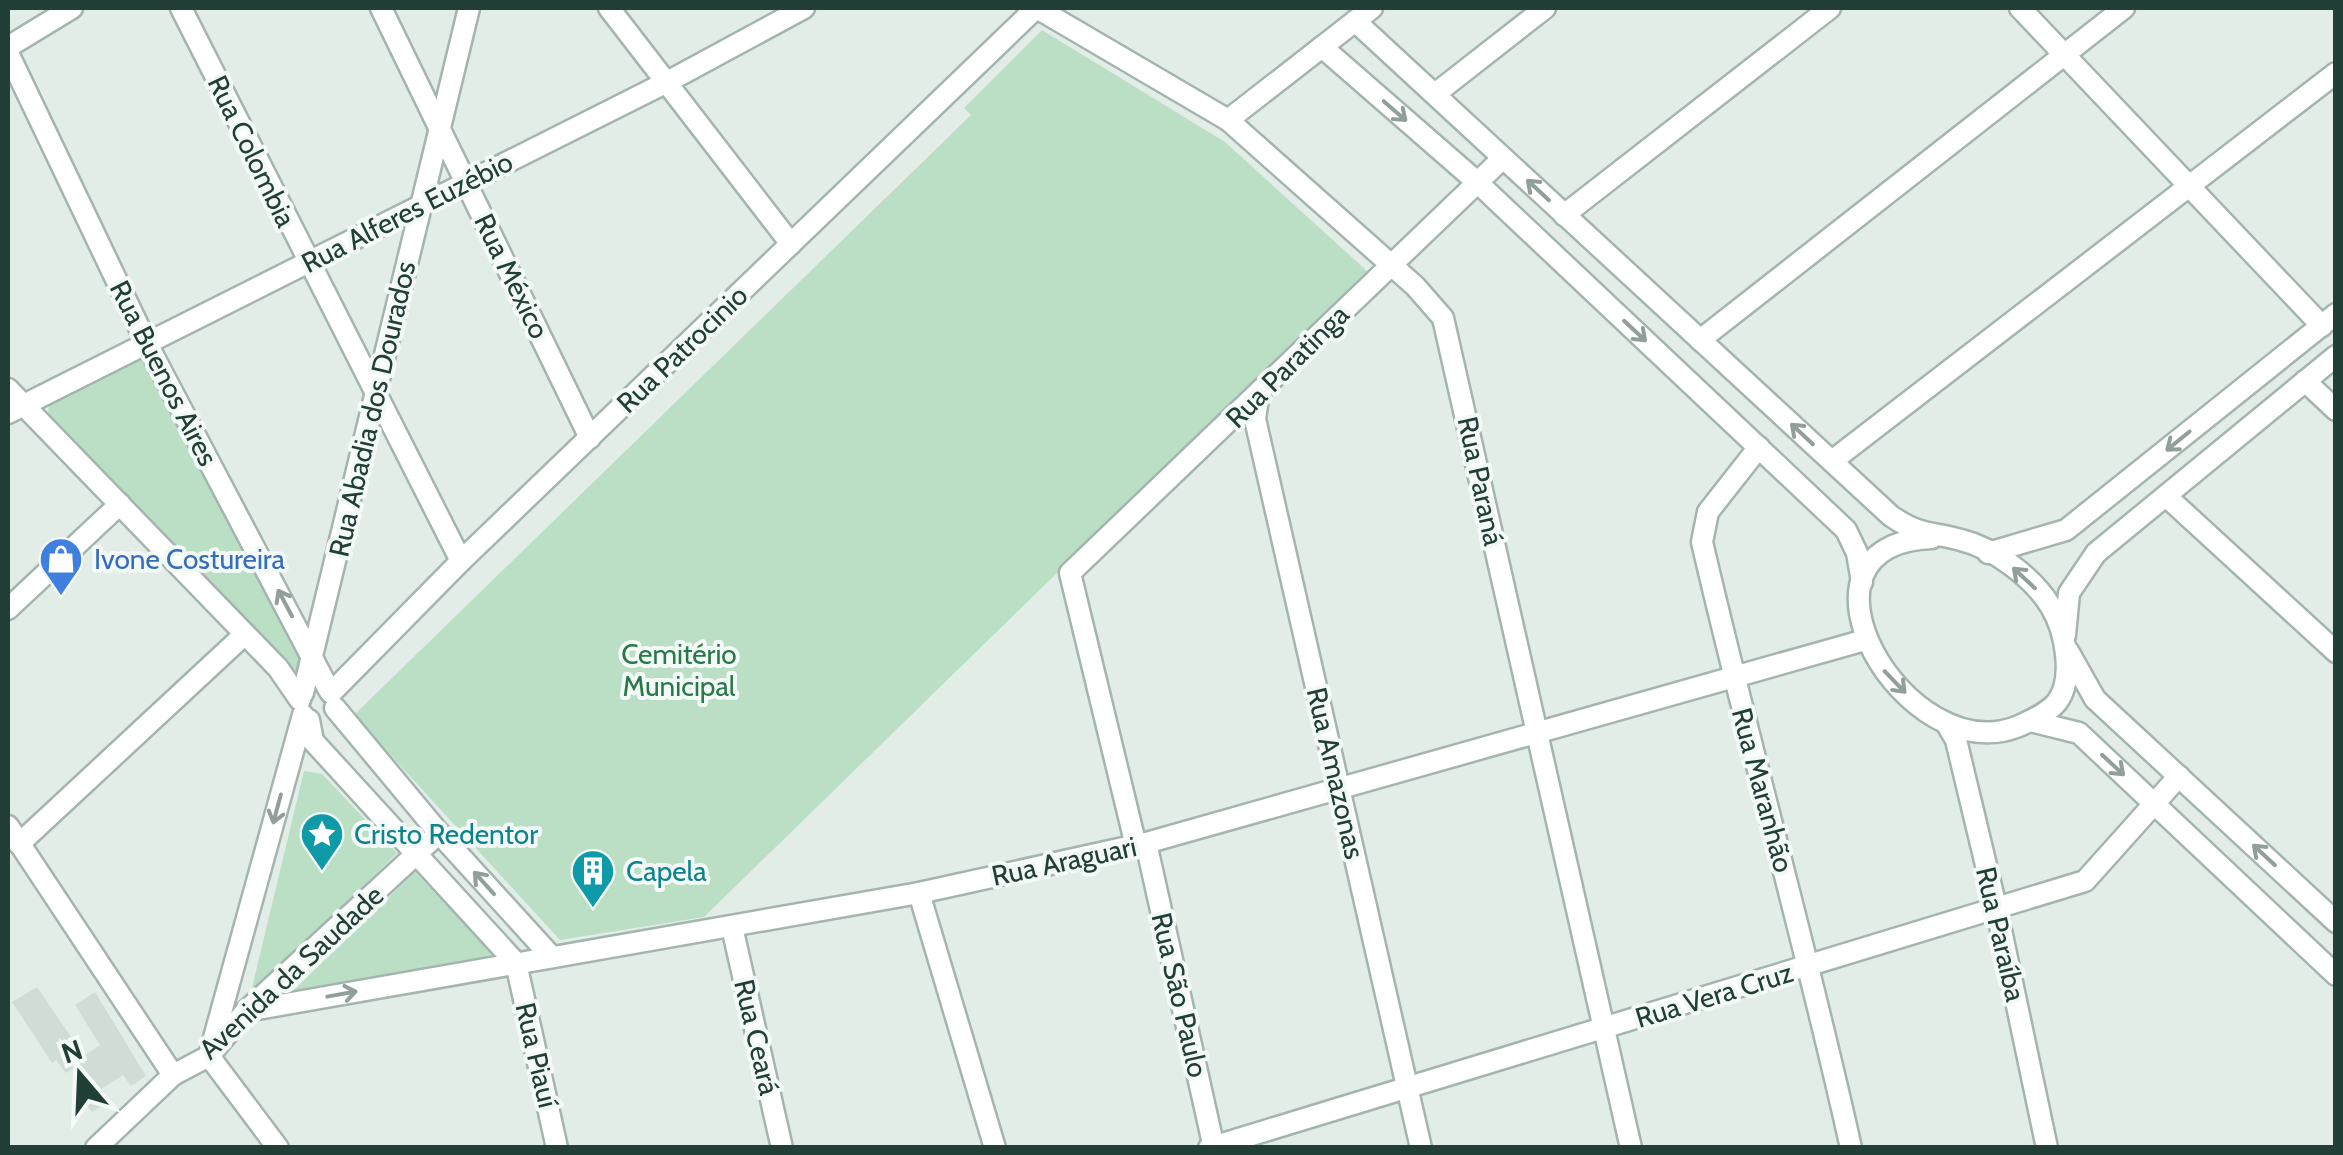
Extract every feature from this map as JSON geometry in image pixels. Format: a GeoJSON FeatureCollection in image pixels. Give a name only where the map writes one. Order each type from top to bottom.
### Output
{"type":"FeatureCollection","features":[{"type":"Feature","properties":{"kind":"street"},"geometry":{"type":"LineString","coordinates":[[8,50],[72,8]]}},
{"type":"Feature","properties":{"kind":"street","name":"Rua Colombia"},"geometry":{"type":"LineString","coordinates":[[181,8],[460,560]]}},
{"type":"Feature","properties":{"kind":"street","name":"Rua México"},"geometry":{"type":"LineString","coordinates":[[382,8],[590,438]]}},
{"type":"Feature","properties":{"kind":"street","name":"Rua Abadia dos Dourados"},"geometry":{"type":"LineString","coordinates":[[209,1056],[304,707],[312,652],[469,8]]}},
{"type":"Feature","properties":{"kind":"street"},"geometry":{"type":"LineString","coordinates":[[608,8],[791,244]]}},
{"type":"Feature","properties":{"kind":"street","name":"Rua Alferes Euzébio"},"geometry":{"type":"LineString","coordinates":[[15,409],[145,340],[419,208],[804,8]]}},
{"type":"Feature","properties":{"kind":"street","name":"Rua Paraná"},"geometry":{"type":"LineString","coordinates":[[1036,8],[1228,120],[1430,303],[1448,330],[1535,737],[1631,1148]]}},
{"type":"Feature","properties":{"kind":"street","name":"Rua Patrocinio"},"geometry":{"type":"LineString","coordinates":[[331,697],[460,560],[1036,8]]}},
{"type":"Feature","properties":{"kind":"street"},"geometry":{"type":"LineString","coordinates":[[1435,94],[1545,8]]}},
{"type":"Feature","properties":{"kind":"street"},"geometry":{"type":"LineString","coordinates":[[1564,215],[1830,8]]}},
{"type":"Feature","properties":{"kind":"street"},"geometry":{"type":"LineString","coordinates":[[1988,553],[2066,530],[2329,320],[2189,186],[2020,8]]}},
{"type":"Feature","properties":{"kind":"street"},"geometry":{"type":"LineString","coordinates":[[1700,340],[2124,8]]}},
{"type":"Feature","properties":{"kind":"street"},"geometry":{"type":"LineString","coordinates":[[1228,120],[1364,14],[1435,94],[1564,215],[1891,516],[1932,538]]}},
{"type":"Feature","properties":{"kind":"street"},"geometry":{"type":"LineString","coordinates":[[1322,47],[1477,182],[1846,530],[1862,582]]}},
{"type":"Feature","properties":{"kind":"street","name":"Rua Buenos Aires"},"geometry":{"type":"LineString","coordinates":[[8,50],[145,340],[312,652],[331,697],[438,833],[550,955]]}},
{"type":"Feature","properties":{"kind":"street"},"geometry":{"type":"LineString","coordinates":[[1832,462],[2336,72]]}},
{"type":"Feature","properties":{"kind":"street","name":"Rua Paratinga"},"geometry":{"type":"LineString","coordinates":[[1070,573],[1258,398],[1388,264],[1503,158]]}},
{"type":"Feature","properties":{"kind":"street"},"geometry":{"type":"LineString","coordinates":[[2336,356],[2096,553],[2069,593],[2064,640],[2063,691],[2055,704],[2030,721],[2008,730],[1982,732],[1946,724],[1894,682],[1865,640],[1858,600],[1872,559],[1886,548],[1932,538],[1965,540],[1988,553],[2035,587],[2050,606],[2064,640],[2095,699],[2336,922]]}},
{"type":"Feature","properties":{"kind":"street"},"geometry":{"type":"LineString","coordinates":[[2305,381],[2336,410]]}},
{"type":"Feature","properties":{"kind":"street"},"geometry":{"type":"LineString","coordinates":[[8,389],[15,409],[120,504],[278,668],[304,707],[313,741],[516,963]]}},
{"type":"Feature","properties":{"kind":"street"},"geometry":{"type":"LineString","coordinates":[[2236,395],[2233,404],[2238,417],[2255,422]]}},
{"type":"Feature","properties":{"kind":"street","name":"Rua Amazonas"},"geometry":{"type":"LineString","coordinates":[[1258,398],[1255,419],[1421,1148]]}},
{"type":"Feature","properties":{"kind":"street","name":"Rua Maranhão"},"geometry":{"type":"LineString","coordinates":[[1759,447],[1708,512],[1702,542],[1734,679],[1811,967],[1851,1148]]}},
{"type":"Feature","properties":{"kind":"street"},"geometry":{"type":"LineString","coordinates":[[2166,496],[2336,652]]}},
{"type":"Feature","properties":{"kind":"street"},"geometry":{"type":"LineString","coordinates":[[8,609],[120,504]]}},
{"type":"Feature","properties":{"kind":"street","name":"Rua São Paulo"},"geometry":{"type":"LineString","coordinates":[[1070,573],[1141,845],[1212,1147]]}},
{"type":"Feature","properties":{"kind":"street"},"geometry":{"type":"LineString","coordinates":[[173,1074],[14,834],[245,634]]}},
{"type":"Feature","properties":{"kind":"street","name":"Rua Araguari"},"geometry":{"type":"LineString","coordinates":[[246,1011],[550,955],[919,894],[1141,845],[1535,737],[1865,640]]}},
{"type":"Feature","properties":{"kind":"street"},"geometry":{"type":"LineString","coordinates":[[317,686],[331,697],[324,720],[304,707],[317,686]]}},
{"type":"Feature","properties":{"kind":"street"},"geometry":{"type":"LineString","coordinates":[[2030,721],[2079,733],[2336,974]]}},
{"type":"Feature","properties":{"kind":"street","name":"Rua Paraíba"},"geometry":{"type":"LineString","coordinates":[[1946,724],[1956,740],[1998,911],[2046,1148]]}},
{"type":"Feature","properties":{"kind":"street","name":"Rua Vera Cruz"},"geometry":{"type":"LineString","coordinates":[[1212,1147],[1998,911],[2085,881],[2179,776]]}},
{"type":"Feature","properties":{"kind":"street","name":"Avenida da Saudade"},"geometry":{"type":"LineString","coordinates":[[96,1148],[173,1074],[209,1056],[246,1011],[438,833]]}},
{"type":"Feature","properties":{"kind":"street"},"geometry":{"type":"LineString","coordinates":[[919,894],[995,1148]]}},
{"type":"Feature","properties":{"kind":"street","name":"Rua Ceará"},"geometry":{"type":"LineString","coordinates":[[732,927],[782,1148]]}},
{"type":"Feature","properties":{"kind":"street","name":"Rua Piauí"},"geometry":{"type":"LineString","coordinates":[[516,963],[557,1148]]}},
{"type":"Feature","properties":{"kind":"street"},"geometry":{"type":"LineString","coordinates":[[209,1056],[278,1148]]}},
{"type":"Feature","properties":{"kind":"shaded area"},"geometry":{"type":"Polygon","coordinates":[[[37,987],[84,1056],[100,1045],[75,1005],[95,992],[146,1076],[131,1086],[123,1075],[100,1090],[108,1102],[92,1112],[82,1100],[93,1092],[76,1067],[66,1073],[56,1060],[52,1063],[12,1002],[37,987]]]}},
{"type":"Feature","properties":{"kind":"green space","name":"Cemitério Municipal"},"geometry":{"type":"Polygon","coordinates":[[[1042,30],[1225,142],[1367,271],[704,917],[560,940],[354,715],[971,115],[964,108],[1042,30]]]}},
{"type":"Feature","properties":{"kind":"green space"},"geometry":{"type":"Polygon","coordinates":[[[146,356],[302,665],[295,674],[48,414],[49,405],[146,356]]]}},
{"type":"Feature","properties":{"kind":"green space"},"geometry":{"type":"Polygon","coordinates":[[[304,771],[322,774],[397,853],[250,996],[304,771]]]}},
{"type":"Feature","properties":{"kind":"green space"},"geometry":{"type":"Polygon","coordinates":[[[415,872],[497,958],[294,990],[415,872]]]}},
{"type":"Feature","properties":{"kind":"place","name":"Ivone Costureira"},"geometry":{"type":"Point","coordinates":[61,597]}},
{"type":"Feature","properties":{"kind":"place","name":"Cristo Redentor"},"geometry":{"type":"Point","coordinates":[322,872]}},
{"type":"Feature","properties":{"kind":"place","name":"Capela"},"geometry":{"type":"Point","coordinates":[593,909]}}]}
